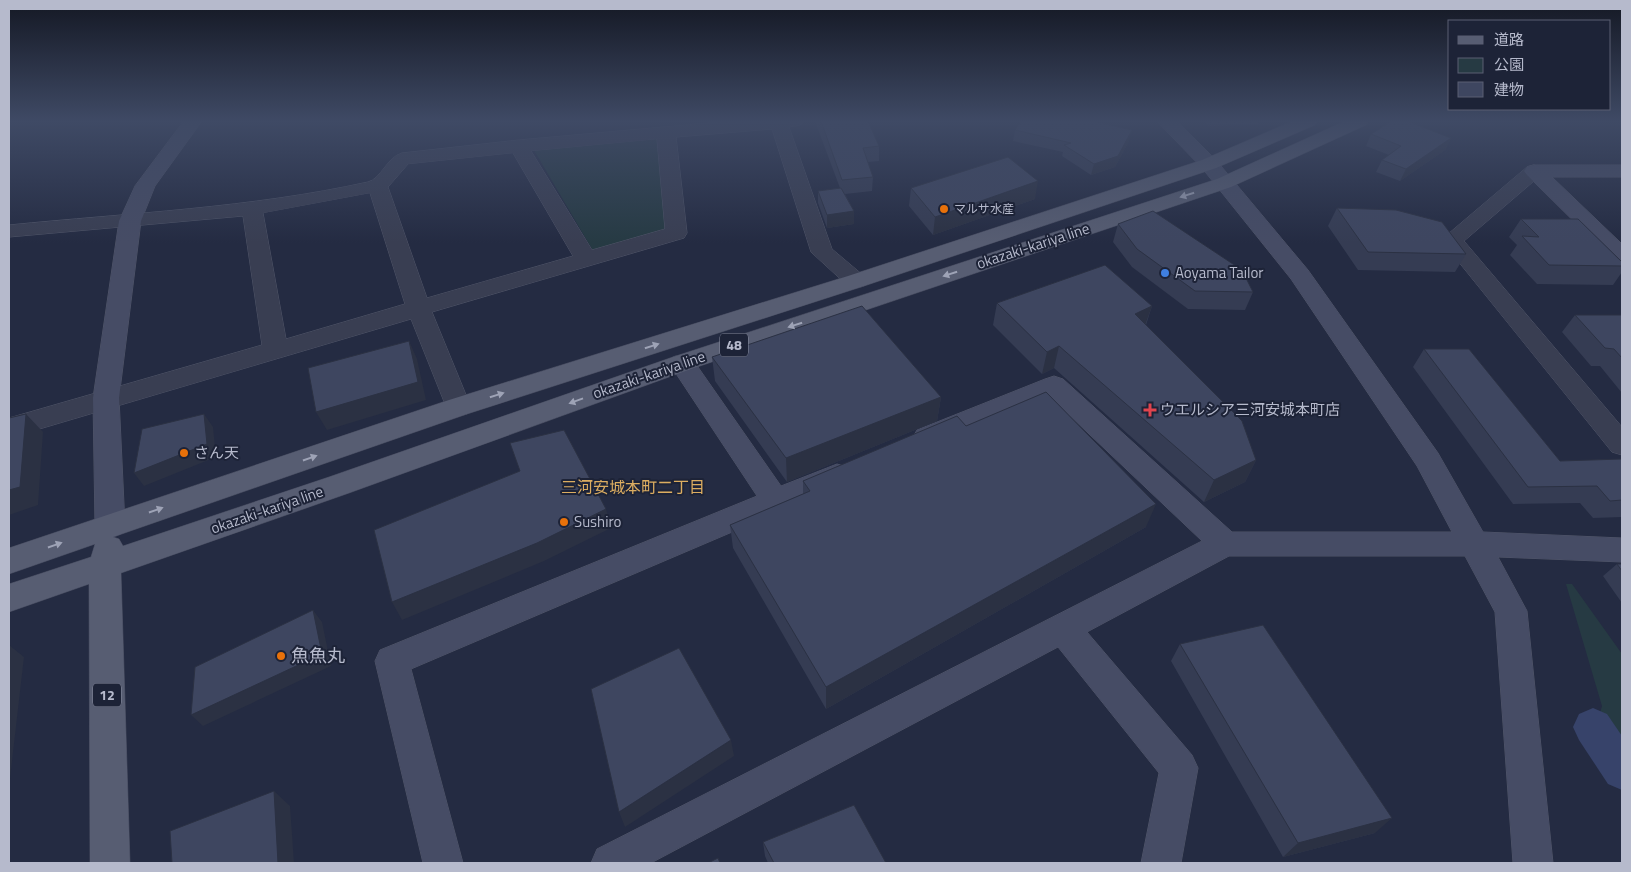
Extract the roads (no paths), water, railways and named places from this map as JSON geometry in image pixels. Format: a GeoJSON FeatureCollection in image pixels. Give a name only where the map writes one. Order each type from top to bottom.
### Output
{"type":"FeatureCollection","features":[{"type":"Feature","properties":{"kind":"main road","name":"okazaki-kariya line"},"geometry":{"type":"LineString","coordinates":[[9,561],[458,407],[856,281],[1217,174],[1239,162]]}},
{"type":"Feature","properties":{"kind":"main road","name":"okazaki-kariya line"},"geometry":{"type":"LineString","coordinates":[[9,598],[339,485],[1250,162]]}},
{"type":"Feature","properties":{"kind":"main road","name":"12"},"geometry":{"type":"LineString","coordinates":[[110,526],[105,565],[110,863]]}},
{"type":"Feature","properties":{"kind":"street"},"geometry":{"type":"LineString","coordinates":[[110,526],[106,398],[130,221],[145,186],[163,162]]}},
{"type":"Feature","properties":{"kind":"street"},"geometry":{"type":"LineString","coordinates":[[9,231],[252,209],[378,186],[400,162]]}},
{"type":"Feature","properties":{"kind":"street"},"geometry":{"type":"LineString","coordinates":[[528,162],[586,259]]}},
{"type":"Feature","properties":{"kind":"street"},"geometry":{"type":"LineString","coordinates":[[9,428],[106,398],[676,234],[669,162]]}},
{"type":"Feature","properties":{"kind":"street"},"geometry":{"type":"LineString","coordinates":[[796,162],[822,252],[856,281]]}},
{"type":"Feature","properties":{"kind":"street"},"geometry":{"type":"LineString","coordinates":[[1205,162],[1300,275],[1422,452],[1511,611],[1533,863]]}},
{"type":"Feature","properties":{"kind":"street"},"geometry":{"type":"LineString","coordinates":[[1534,171],[1622,256]]}},
{"type":"Feature","properties":{"kind":"street"},"geometry":{"type":"LineString","coordinates":[[1622,171],[1534,171],[1452,240],[1622,445]]}},
{"type":"Feature","properties":{"kind":"street"},"geometry":{"type":"LineString","coordinates":[[378,186],[418,308],[458,407]]}},
{"type":"Feature","properties":{"kind":"street"},"geometry":{"type":"LineString","coordinates":[[252,209],[275,349]]}},
{"type":"Feature","properties":{"kind":"street"},"geometry":{"type":"LineString","coordinates":[[682,363],[775,500]]}},
{"type":"Feature","properties":{"kind":"street"},"geometry":{"type":"LineString","coordinates":[[901,448],[1054,385],[1225,544]]}},
{"type":"Feature","properties":{"kind":"street"},"geometry":{"type":"LineString","coordinates":[[443,863],[392,661],[856,467]]}},
{"type":"Feature","properties":{"kind":"street"},"geometry":{"type":"LineString","coordinates":[[611,863],[1225,544],[1475,544],[1622,550]]}},
{"type":"Feature","properties":{"kind":"street"},"geometry":{"type":"LineString","coordinates":[[1063,628],[1179,768],[1161,863]]}},
{"type":"Feature","properties":{"kind":"waterway"},"geometry":{"type":"LineString","coordinates":[[1593,727],[1622,770]]}},
{"type":"Feature","properties":{"kind":"place","name":"マルサ水産"},"geometry":{"type":"Point","coordinates":[944,209]}},
{"type":"Feature","properties":{"kind":"place","name":"Aoyama Tailor"},"geometry":{"type":"Point","coordinates":[1165,273]}},
{"type":"Feature","properties":{"kind":"place","name":"ウエルシア三河安城本町店"},"geometry":{"type":"Point","coordinates":[1150,410]}},
{"type":"Feature","properties":{"kind":"place","name":"さん天"},"geometry":{"type":"Point","coordinates":[184,453]}},
{"type":"Feature","properties":{"kind":"place","name":"Sushiro"},"geometry":{"type":"Point","coordinates":[564,522]}},
{"type":"Feature","properties":{"kind":"place","name":"魚魚丸"},"geometry":{"type":"Point","coordinates":[281,656]}},
{"type":"Feature","properties":{"kind":"district","name":"三河安城本町二丁目"},"geometry":{"type":"Point","coordinates":[633,487]}}]}
